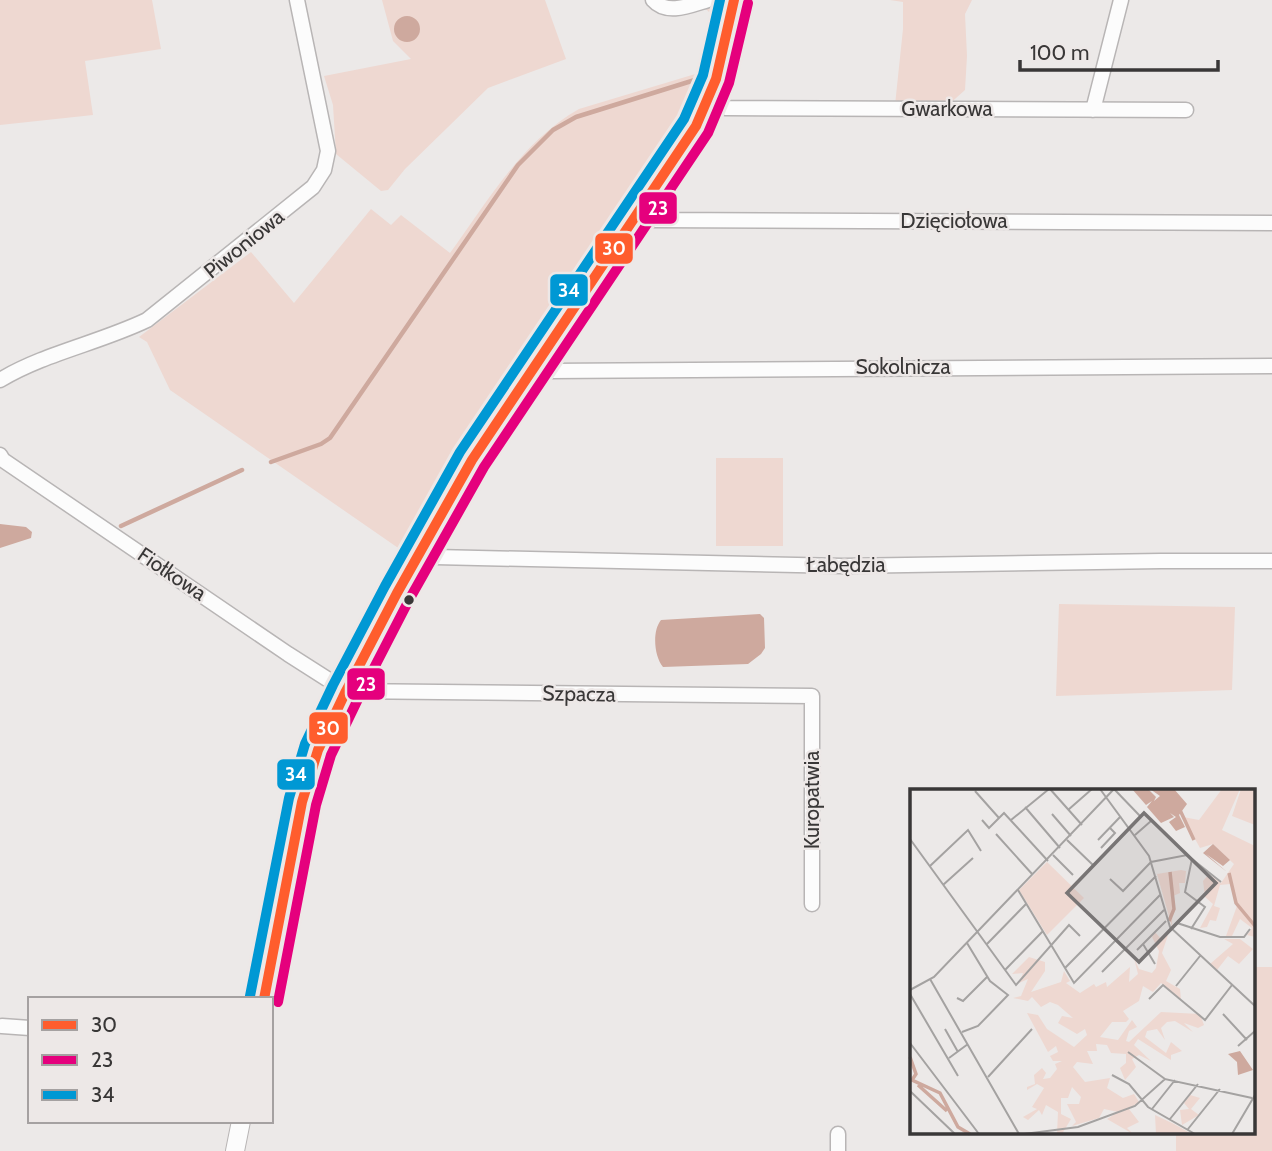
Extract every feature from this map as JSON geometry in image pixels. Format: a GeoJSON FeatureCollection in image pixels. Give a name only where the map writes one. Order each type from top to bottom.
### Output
{"type":"FeatureCollection","features":[{"type":"Feature","properties":{"kind":"street","name":"Piwoniowa"},"geometry":{"type":"LineString","coordinates":[[0,380],[17,369],[147,320],[313,187],[324,170],[328,151],[296,0]]}},
{"type":"Feature","properties":{"kind":"street"},"geometry":{"type":"LineString","coordinates":[[653,0],[668,8],[681,8],[708,0]]}},
{"type":"Feature","properties":{"kind":"street"},"geometry":{"type":"LineString","coordinates":[[264,997],[302,802],[318,750],[346,691],[472,460],[683,147],[708,103],[724,53],[734,0]]}},
{"type":"Feature","properties":{"kind":"street"},"geometry":{"type":"LineString","coordinates":[[1093,110],[1121,0]]}},
{"type":"Feature","properties":{"kind":"street","name":"Gwarkowa"},"geometry":{"type":"LineString","coordinates":[[708,103],[726,108],[1186,110]]}},
{"type":"Feature","properties":{"kind":"street","name":"Dzięciołowa"},"geometry":{"type":"LineString","coordinates":[[638,214],[652,220],[1272,223]]}},
{"type":"Feature","properties":{"kind":"street","name":"Sokolnicza"},"geometry":{"type":"LineString","coordinates":[[536,364],[550,370],[1272,366]]}},
{"type":"Feature","properties":{"kind":"street","name":"Fiołkowa"},"geometry":{"type":"LineString","coordinates":[[0,455],[3,460],[346,691]]}},
{"type":"Feature","properties":{"kind":"street","name":"Łabędzia"},"geometry":{"type":"LineString","coordinates":[[421,551],[435,557],[843,566],[1272,561]]}},
{"type":"Feature","properties":{"kind":"street","name":"Szpacza"},"geometry":{"type":"LineString","coordinates":[[346,691],[812,696]]}},
{"type":"Feature","properties":{"kind":"street","name":"Kuropatwia"},"geometry":{"type":"LineString","coordinates":[[811,904],[812,696]]}},
{"type":"Feature","properties":{"kind":"street"},"geometry":{"type":"LineString","coordinates":[[2,1026],[28,1028]]}},
{"type":"Feature","properties":{"kind":"street"},"geometry":{"type":"LineString","coordinates":[[235,1151],[240,1123]]}},
{"type":"Feature","properties":{"kind":"street"},"geometry":{"type":"LineString","coordinates":[[838,1134],[838,1151]]}},
{"type":"Feature","properties":{"kind":"shaded area"},"geometry":{"type":"Polygon","coordinates":[[[0,0],[152,0],[161,49],[85,61],[93,115],[0,125],[0,0]]]}},
{"type":"Feature","properties":{"kind":"shaded area"},"geometry":{"type":"Polygon","coordinates":[[[382,0],[545,0],[566,59],[488,88],[405,169],[388,190],[381,191],[336,154],[333,105],[324,76],[411,59],[393,41],[382,0]]]}},
{"type":"Feature","properties":{"kind":"shaded area"},"geometry":{"type":"Polygon","coordinates":[[[890,0],[972,0],[965,14],[965,90],[946,107],[895,105],[903,2],[890,0]]]}},
{"type":"Feature","properties":{"kind":"shaded area"},"geometry":{"type":"Polygon","coordinates":[[[721,2],[721,33],[699,97],[683,125],[459,452],[404,552],[170,390],[147,342],[139,337],[251,252],[294,303],[371,209],[391,225],[401,215],[450,253],[507,174],[540,138],[558,123],[579,109],[702,72],[714,17],[705,8],[721,2]]]}},
{"type":"Feature","properties":{"kind":"shaded area"},"geometry":{"type":"Polygon","coordinates":[[[407,16],[416,20],[420,29],[416,38],[407,42],[398,38],[394,29],[398,20],[407,16]]]}},
{"type":"Feature","properties":{"kind":"shaded area"},"geometry":{"type":"Polygon","coordinates":[[[716,458],[783,458],[783,546],[716,546],[716,458]]]}},
{"type":"Feature","properties":{"kind":"shaded area"},"geometry":{"type":"Polygon","coordinates":[[[0,524],[26,527],[32,532],[31,538],[0,548],[0,524]]]}},
{"type":"Feature","properties":{"kind":"shaded area"},"geometry":{"type":"Polygon","coordinates":[[[1059,604],[1235,607],[1232,690],[1056,696],[1059,604]]]}},
{"type":"Feature","properties":{"kind":"shaded area"},"geometry":{"type":"Polygon","coordinates":[[[760,614],[764,618],[765,648],[748,664],[663,667],[660,662],[655,637],[661,620],[760,614]]]}},
{"type":"Feature","properties":{"kind":"shaded area"},"geometry":{"type":"Polygon","coordinates":[[[1254,967],[1272,967],[1272,1151],[1176,1151],[1176,1134],[1254,1134],[1254,967]]]}},
{"type":"Feature","properties":{"kind":"waterway"},"geometry":{"type":"LineString","coordinates":[[271,462],[321,444],[330,438],[518,165],[553,130],[576,117],[698,79]]}},
{"type":"Feature","properties":{"kind":"waterway"},"geometry":{"type":"LineString","coordinates":[[121,526],[242,470]]}},
{"type":"Feature","properties":{"kind":"transit line","name":"34"},"geometry":{"type":"LineString","coordinates":[[250,996],[289,798],[305,744],[385,586],[460,452],[684,119],[703,75],[720,0]]}},
{"type":"Feature","properties":{"kind":"transit line","name":"30"},"geometry":{"type":"LineString","coordinates":[[264,997],[302,802],[318,750],[397,593],[472,460],[696,126],[716,79],[734,0]]}},
{"type":"Feature","properties":{"kind":"transit line","name":"23"},"geometry":{"type":"LineString","coordinates":[[278,1002],[316,805],[331,755],[409,600],[484,467],[708,133],[729,83],[748,3]]}}]}
